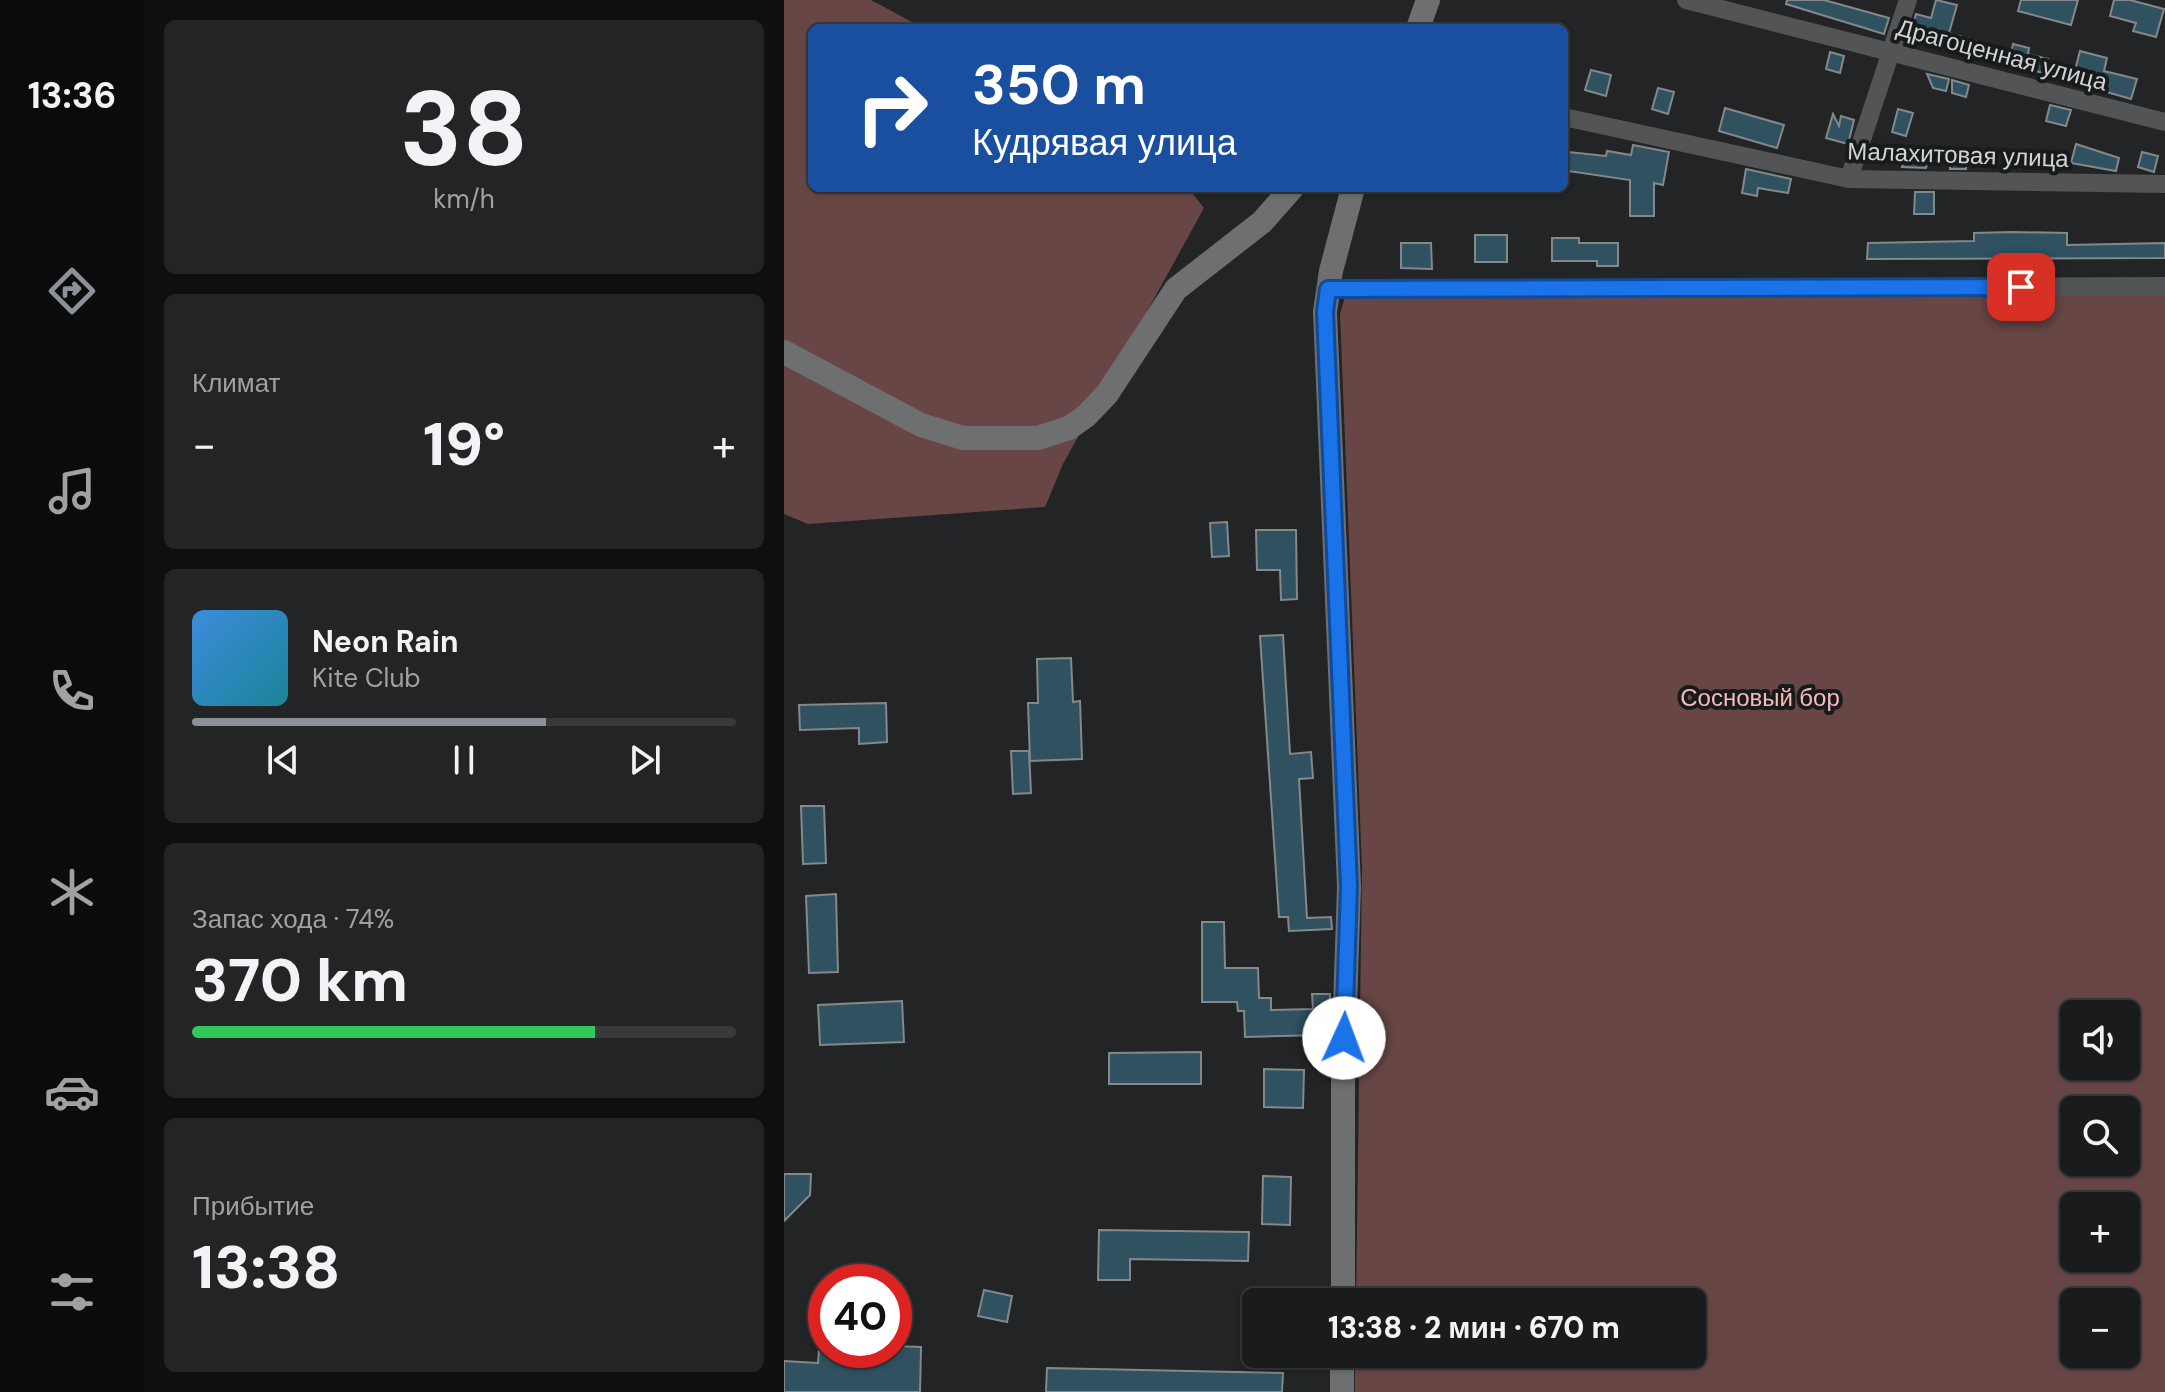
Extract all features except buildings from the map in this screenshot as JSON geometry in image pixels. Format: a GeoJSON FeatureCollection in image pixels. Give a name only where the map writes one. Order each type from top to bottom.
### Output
{"type":"FeatureCollection","features":[{"type":"Feature","properties":{"kind":"street"},"geometry":{"type":"LineString","coordinates":[[1419,24],[1428,0]]}},
{"type":"Feature","properties":{"kind":"street","name":"Драгоценная улица"},"geometry":{"type":"LineString","coordinates":[[1686,0],[2165,122]]}},
{"type":"Feature","properties":{"kind":"street"},"geometry":{"type":"LineString","coordinates":[[1849,179],[1908,0]]}},
{"type":"Feature","properties":{"kind":"street","name":"Малахитовая улица"},"geometry":{"type":"LineString","coordinates":[[1568,118],[1849,179],[2165,184]]}},
{"type":"Feature","properties":{"kind":"street"},"geometry":{"type":"LineString","coordinates":[[784,352],[921,425],[963,438],[1038,438],[1069,428],[1086,416],[1107,394],[1176,289],[1262,222],[1288,192]]}},
{"type":"Feature","properties":{"kind":"street"},"geometry":{"type":"LineString","coordinates":[[1343,1288],[1343,1066],[1349,887],[1325,312],[1349,192]]}},
{"type":"Feature","properties":{"kind":"street"},"geometry":{"type":"LineString","coordinates":[[1328,289],[2165,286]]}},
{"type":"Feature","properties":{"kind":"street"},"geometry":{"type":"LineString","coordinates":[[1342,1368],[1342,1392]]}},
{"type":"Feature","properties":{"kind":"green space"},"geometry":{"type":"Polygon","coordinates":[[[784,0],[871,0],[916,24],[808,24],[808,192],[1191,192],[1204,208],[1063,464],[1045,507],[808,524],[784,514],[784,0]]]}},
{"type":"Feature","properties":{"kind":"green space","name":"Сосновый бор"},"geometry":{"type":"Polygon","coordinates":[[[2165,291],[2165,1392],[1355,1392],[1355,1368],[1706,1368],[1706,1288],[1356,1288],[1362,868],[1340,314],[1346,294],[2165,291]]]}},
{"type":"Feature","properties":{"kind":"route"},"geometry":{"type":"LineString","coordinates":[[1344,1038],[1349,887],[1325,312],[1328,289],[2021,287]]}}]}
